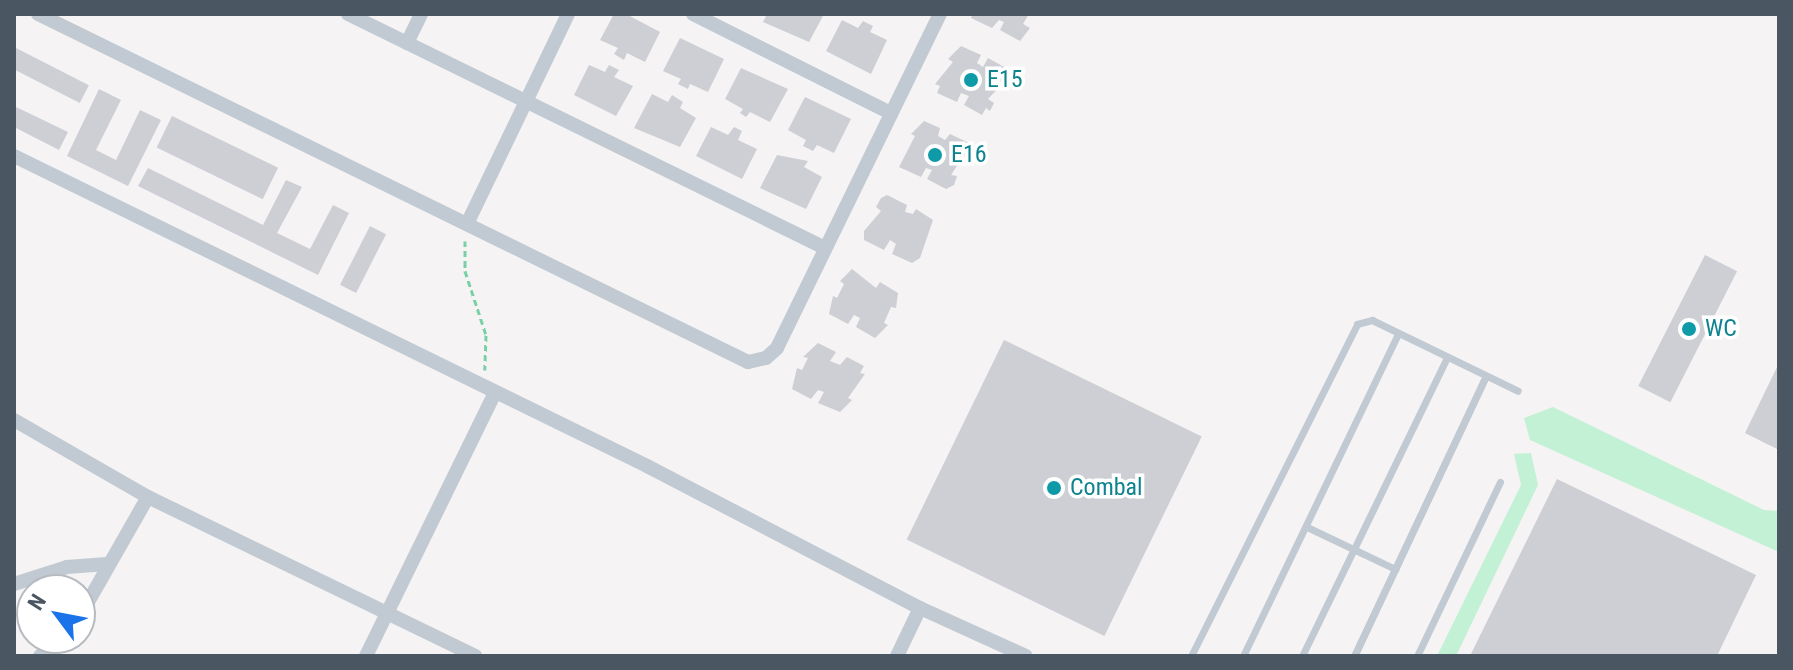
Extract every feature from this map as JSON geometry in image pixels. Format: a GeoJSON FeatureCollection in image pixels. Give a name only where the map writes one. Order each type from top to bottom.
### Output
{"type":"FeatureCollection","features":[{"type":"Feature","properties":{"kind":"street"},"geometry":{"type":"LineString","coordinates":[[38,14],[748,362],[766,358],[777,348],[940,14]]}},
{"type":"Feature","properties":{"kind":"street"},"geometry":{"type":"LineString","coordinates":[[348,14],[825,248]]}},
{"type":"Feature","properties":{"kind":"street"},"geometry":{"type":"LineString","coordinates":[[407,43],[421,14]]}},
{"type":"Feature","properties":{"kind":"street"},"geometry":{"type":"LineString","coordinates":[[467,224],[568,14]]}},
{"type":"Feature","properties":{"kind":"street"},"geometry":{"type":"LineString","coordinates":[[693,14],[891,113]]}},
{"type":"Feature","properties":{"kind":"street"},"geometry":{"type":"LineString","coordinates":[[14,156],[488,392],[647,466],[920,608],[1026,656]]}},
{"type":"Feature","properties":{"kind":"street"},"geometry":{"type":"LineString","coordinates":[[366,656],[488,392]]}},
{"type":"Feature","properties":{"kind":"street"},"geometry":{"type":"LineString","coordinates":[[14,420],[148,497],[475,656]]}},
{"type":"Feature","properties":{"kind":"street"},"geometry":{"type":"LineString","coordinates":[[96,585],[148,497]]}},
{"type":"Feature","properties":{"kind":"street"},"geometry":{"type":"LineString","coordinates":[[14,584],[82,563],[107,564]]}},
{"type":"Feature","properties":{"kind":"street"},"geometry":{"type":"LineString","coordinates":[[897,656],[920,608]]}},
{"type":"Feature","properties":{"kind":"lane"},"geometry":{"type":"LineString","coordinates":[[1192,656],[1357,324],[1372,320],[1518,391]]}},
{"type":"Feature","properties":{"kind":"lane"},"geometry":{"type":"LineString","coordinates":[[1243,656],[1398,334]]}},
{"type":"Feature","properties":{"kind":"lane"},"geometry":{"type":"LineString","coordinates":[[1302,656],[1447,358]]}},
{"type":"Feature","properties":{"kind":"lane"},"geometry":{"type":"LineString","coordinates":[[1486,376],[1354,656],[1395,569],[1486,376]]}},
{"type":"Feature","properties":{"kind":"lane"},"geometry":{"type":"LineString","coordinates":[[1417,656],[1500,482]]}},
{"type":"Feature","properties":{"kind":"lane"},"geometry":{"type":"LineString","coordinates":[[1307,527],[1395,569]]}},
{"type":"Feature","properties":{"kind":"path"},"geometry":{"type":"LineString","coordinates":[[467,224],[465,271],[486,335],[488,392]]}},
{"type":"Feature","properties":{"kind":"green space"},"geometry":{"type":"Polygon","coordinates":[[[1553,407],[1764,510],[1779,511],[1779,552],[1530,440],[1524,418],[1553,407]]]}},
{"type":"Feature","properties":{"kind":"green space"},"geometry":{"type":"Polygon","coordinates":[[[1531,453],[1538,485],[1456,656],[1437,656],[1521,485],[1514,454],[1531,453]]]}},
{"type":"Feature","properties":{"kind":"building"},"geometry":{"type":"Polygon","coordinates":[[[614,14],[626,14],[660,32],[645,62],[627,53],[624,60],[614,54],[618,48],[600,40],[614,14]]]}},
{"type":"Feature","properties":{"kind":"building"},"geometry":{"type":"Polygon","coordinates":[[[767,14],[824,14],[809,42],[763,22],[767,14]]]}},
{"type":"Feature","properties":{"kind":"building"},"geometry":{"type":"Polygon","coordinates":[[[973,14],[1029,14],[1023,24],[1030,28],[1020,41],[1000,30],[1004,22],[999,20],[992,28],[971,18],[973,14]]]}},
{"type":"Feature","properties":{"kind":"building"},"geometry":{"type":"Polygon","coordinates":[[[842,20],[858,28],[863,21],[873,26],[870,32],[887,40],[871,74],[826,51],[842,20]]]}},
{"type":"Feature","properties":{"kind":"building"},"geometry":{"type":"Polygon","coordinates":[[[680,38],[724,59],[708,92],[690,84],[688,89],[678,84],[681,79],[663,71],[680,38]]]}},
{"type":"Feature","properties":{"kind":"building","name":"E15"},"geometry":{"type":"Polygon","coordinates":[[[961,46],[981,55],[977,63],[983,67],[988,58],[1006,68],[1003,83],[988,99],[994,103],[990,111],[986,108],[982,115],[964,105],[969,96],[961,93],[957,102],[937,93],[940,86],[935,84],[953,62],[948,59],[961,46]]]}},
{"type":"Feature","properties":{"kind":"building"},"geometry":{"type":"Polygon","coordinates":[[[14,47],[89,85],[80,103],[14,69],[14,47]]]}},
{"type":"Feature","properties":{"kind":"building"},"geometry":{"type":"Polygon","coordinates":[[[589,65],[605,72],[609,65],[619,70],[614,77],[633,86],[616,116],[574,95],[589,65]]]}},
{"type":"Feature","properties":{"kind":"building"},"geometry":{"type":"Polygon","coordinates":[[[741,68],[788,89],[770,122],[750,112],[746,117],[740,113],[743,109],[725,99],[741,68]]]}},
{"type":"Feature","properties":{"kind":"building"},"geometry":{"type":"Polygon","coordinates":[[[99,89],[121,100],[96,150],[116,160],[140,110],[161,120],[128,186],[67,156],[99,89]]]}},
{"type":"Feature","properties":{"kind":"building"},"geometry":{"type":"Polygon","coordinates":[[[652,94],[668,102],[672,95],[683,102],[680,108],[696,118],[680,147],[634,128],[652,94]]]}},
{"type":"Feature","properties":{"kind":"building"},"geometry":{"type":"Polygon","coordinates":[[[805,97],[851,119],[834,153],[817,145],[813,151],[803,146],[806,140],[788,130],[805,97]]]}},
{"type":"Feature","properties":{"kind":"building"},"geometry":{"type":"Polygon","coordinates":[[[14,106],[68,132],[59,150],[14,127],[14,106]]]}},
{"type":"Feature","properties":{"kind":"building"},"geometry":{"type":"Polygon","coordinates":[[[172,116],[278,168],[263,199],[157,147],[172,116]]]}},
{"type":"Feature","properties":{"kind":"building","name":"E16"},"geometry":{"type":"Polygon","coordinates":[[[924,121],[940,128],[938,136],[945,140],[950,134],[969,143],[965,150],[970,153],[966,160],[962,158],[951,175],[957,176],[954,185],[946,189],[927,179],[932,170],[926,168],[921,177],[899,167],[915,136],[911,134],[924,121]]]}},
{"type":"Feature","properties":{"kind":"building"},"geometry":{"type":"Polygon","coordinates":[[[711,127],[728,135],[734,127],[742,131],[738,140],[757,149],[742,179],[696,156],[711,127]]]}},
{"type":"Feature","properties":{"kind":"building"},"geometry":{"type":"Polygon","coordinates":[[[777,155],[808,161],[804,167],[822,177],[806,209],[760,188],[777,155]]]}},
{"type":"Feature","properties":{"kind":"building"},"geometry":{"type":"Polygon","coordinates":[[[148,168],[263,225],[286,180],[302,187],[277,233],[310,249],[333,205],[349,213],[318,275],[138,186],[148,168]]]}},
{"type":"Feature","properties":{"kind":"building"},"geometry":{"type":"Polygon","coordinates":[[[887,195],[907,205],[905,212],[913,214],[916,209],[933,220],[920,258],[912,263],[892,254],[896,244],[890,240],[884,250],[864,240],[864,231],[881,211],[876,207],[887,195]]]}},
{"type":"Feature","properties":{"kind":"building"},"geometry":{"type":"Polygon","coordinates":[[[370,226],[386,234],[356,293],[340,285],[370,226]]]}},
{"type":"Feature","properties":{"kind":"building","name":"WC"},"geometry":{"type":"Polygon","coordinates":[[[1705,255],[1737,271],[1670,402],[1638,386],[1705,255]]]}},
{"type":"Feature","properties":{"kind":"building"},"geometry":{"type":"Polygon","coordinates":[[[852,269],[876,288],[880,282],[898,293],[896,308],[891,307],[884,323],[888,325],[875,338],[856,327],[860,318],[854,315],[848,324],[829,314],[833,296],[837,298],[844,284],[840,281],[852,269]]]}},
{"type":"Feature","properties":{"kind":"building","name":"Combal"},"geometry":{"type":"Polygon","coordinates":[[[1004,340],[1202,436],[1104,636],[907,540],[1004,340]]]}},
{"type":"Feature","properties":{"kind":"building"},"geometry":{"type":"Polygon","coordinates":[[[818,343],[836,352],[830,361],[840,365],[847,357],[864,366],[860,373],[865,374],[848,398],[852,400],[840,412],[818,403],[824,392],[818,390],[811,399],[792,389],[797,368],[802,370],[808,358],[803,357],[818,343]]]}},
{"type":"Feature","properties":{"kind":"building","name":"WC"},"geometry":{"type":"Polygon","coordinates":[[[1779,363],[1779,450],[1745,433],[1779,363]]]}},
{"type":"Feature","properties":{"kind":"building"},"geometry":{"type":"Polygon","coordinates":[[[1557,479],[1756,575],[1717,656],[1470,656],[1557,479]]]}},
{"type":"Feature","properties":{"kind":"place","name":"E15"},"geometry":{"type":"Point","coordinates":[971,80]}},
{"type":"Feature","properties":{"kind":"place","name":"E16"},"geometry":{"type":"Point","coordinates":[935,155]}},
{"type":"Feature","properties":{"kind":"place","name":"WC"},"geometry":{"type":"Point","coordinates":[1689,329]}},
{"type":"Feature","properties":{"kind":"place","name":"Combal"},"geometry":{"type":"Point","coordinates":[1054,488]}}]}
